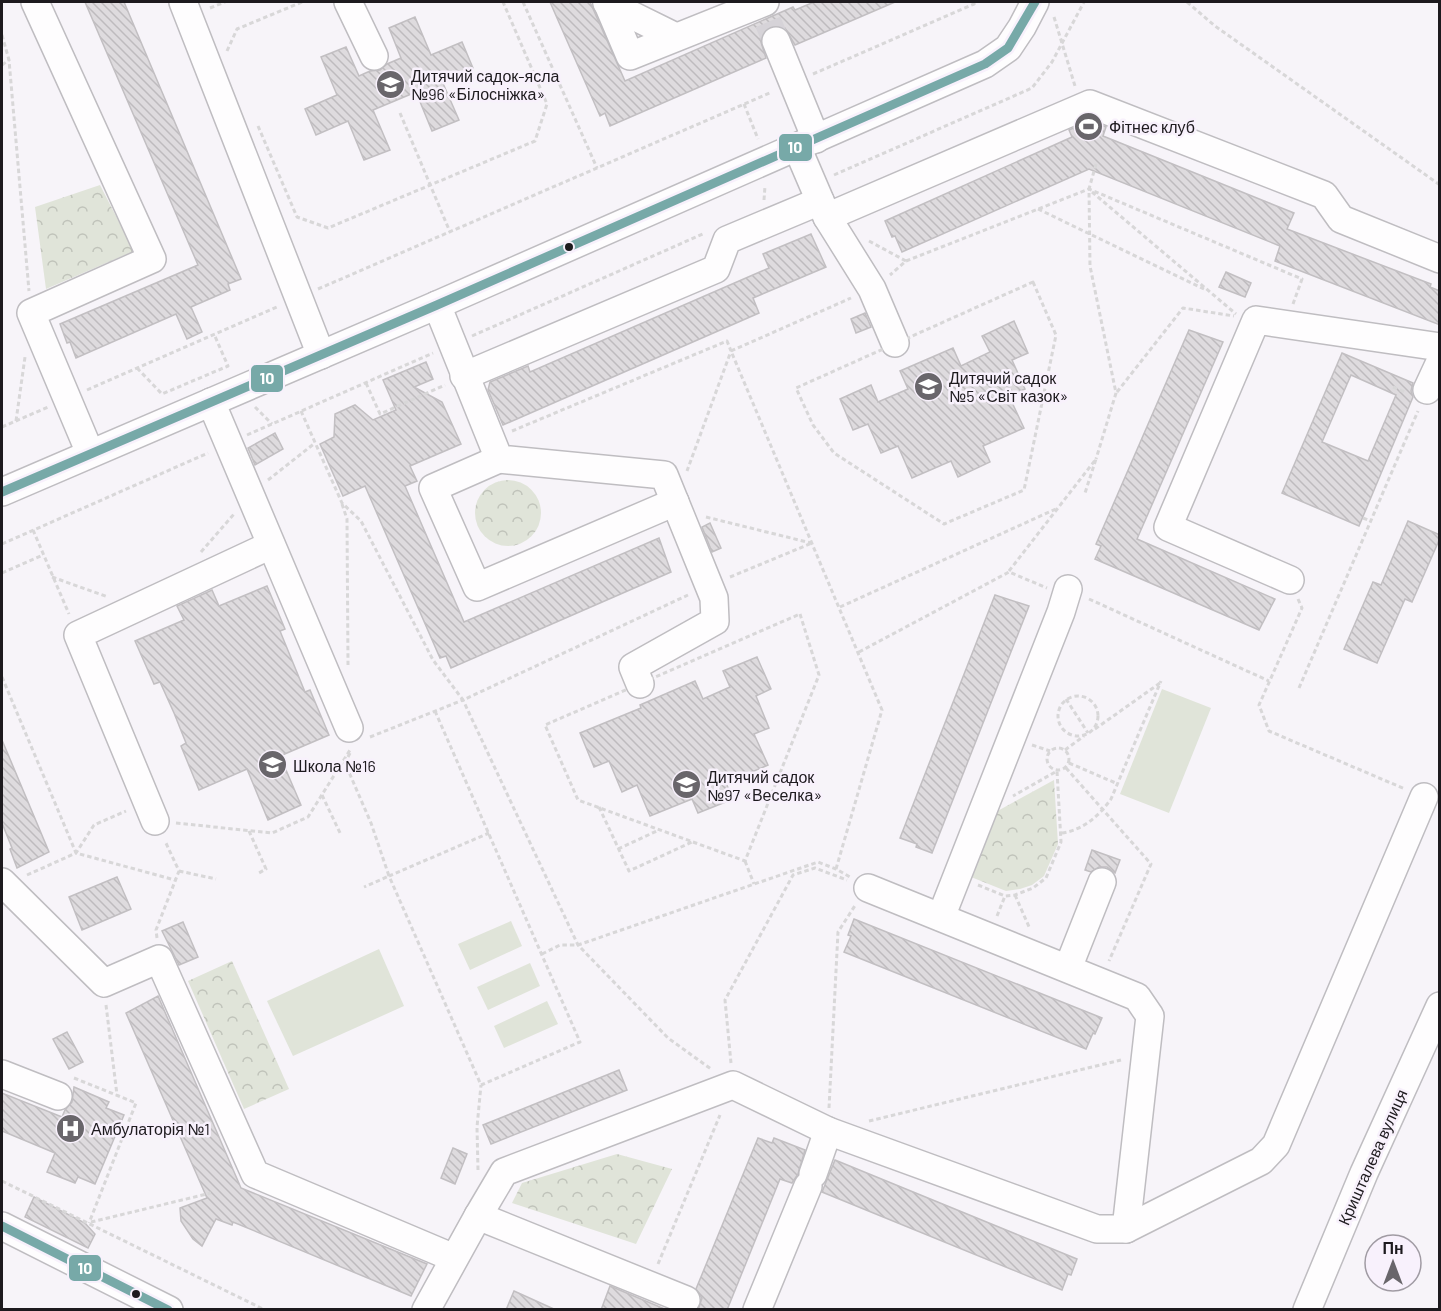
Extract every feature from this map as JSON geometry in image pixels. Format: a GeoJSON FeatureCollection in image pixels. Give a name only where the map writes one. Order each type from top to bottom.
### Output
{"type":"FeatureCollection","features":[{"type":"Feature","properties":{"kind":"street"},"geometry":{"type":"LineString","coordinates":[[35,2],[152,259],[31,313],[90,453]]}},
{"type":"Feature","properties":{"kind":"street"},"geometry":{"type":"LineString","coordinates":[[183,2],[321,355]]}},
{"type":"Feature","properties":{"kind":"street"},"geometry":{"type":"LineString","coordinates":[[348,2],[374,56]]}},
{"type":"Feature","properties":{"kind":"street"},"geometry":{"type":"LineString","coordinates":[[607,2],[630,56],[676,37],[767,17],[794,82],[820,201],[872,289],[895,343]]}},
{"type":"Feature","properties":{"kind":"street"},"geometry":{"type":"LineString","coordinates":[[607,2],[676,37]]}},
{"type":"Feature","properties":{"kind":"street"},"geometry":{"type":"LineString","coordinates":[[2,492],[437,305],[985,64],[1008,48],[1022,27],[1044,7]]}},
{"type":"Feature","properties":{"kind":"street"},"geometry":{"type":"LineString","coordinates":[[465,376],[716,269],[727,240],[820,201],[1090,104],[1324,195],[1341,219],[1440,259]]}},
{"type":"Feature","properties":{"kind":"street"},"geometry":{"type":"LineString","coordinates":[[437,305],[495,449]]}},
{"type":"Feature","properties":{"kind":"street"},"geometry":{"type":"LineString","coordinates":[[1290,580],[1168,527],[1256,320],[1440,347]]}},
{"type":"Feature","properties":{"kind":"street"},"geometry":{"type":"LineString","coordinates":[[1427,390],[1440,362]]}},
{"type":"Feature","properties":{"kind":"street"},"geometry":{"type":"LineString","coordinates":[[211,402],[271,545],[357,734]]}},
{"type":"Feature","properties":{"kind":"street"},"geometry":{"type":"LineString","coordinates":[[640,684],[633,667],[714,621],[714,598],[677,506],[664,475],[495,449],[433,488],[477,587],[677,506]]}},
{"type":"Feature","properties":{"kind":"street"},"geometry":{"type":"LineString","coordinates":[[151,811],[78,635],[271,545]]}},
{"type":"Feature","properties":{"kind":"street"},"geometry":{"type":"LineString","coordinates":[[941,917],[1068,589]]}},
{"type":"Feature","properties":{"kind":"street"},"geometry":{"type":"LineString","coordinates":[[426,1310],[504,1172],[733,1085],[828,1131],[1097,1229],[1126,1229],[1261,1161],[1276,1145],[1424,797]]}},
{"type":"Feature","properties":{"kind":"street"},"geometry":{"type":"LineString","coordinates":[[1068,968],[1102,882]]}},
{"type":"Feature","properties":{"kind":"street"},"geometry":{"type":"LineString","coordinates":[[3,883],[104,983],[159,959],[255,1174],[454,1258]]}},
{"type":"Feature","properties":{"kind":"street"},"geometry":{"type":"LineString","coordinates":[[868,888],[1137,997],[1149,1016],[1126,1229]]}},
{"type":"Feature","properties":{"kind":"street","name":"Кришталева вулиця"},"geometry":{"type":"LineString","coordinates":[[1307,1310],[1364,1173],[1440,1006]]}},
{"type":"Feature","properties":{"kind":"street"},"geometry":{"type":"LineString","coordinates":[[2,1074],[58,1096]]}},
{"type":"Feature","properties":{"kind":"street"},"geometry":{"type":"LineString","coordinates":[[758,1310],[828,1131]]}},
{"type":"Feature","properties":{"kind":"street"},"geometry":{"type":"LineString","coordinates":[[478,1216],[686,1300]]}},
{"type":"Feature","properties":{"kind":"street"},"geometry":{"type":"LineString","coordinates":[[2,1226],[169,1310]]}},
{"type":"Feature","properties":{"kind":"path"},"geometry":{"type":"LineString","coordinates":[[226,52],[237,29],[302,2]]}},
{"type":"Feature","properties":{"kind":"path"},"geometry":{"type":"LineString","coordinates":[[255,118],[297,217],[328,228],[536,141],[547,104],[503,2]]}},
{"type":"Feature","properties":{"kind":"path"},"geometry":{"type":"LineString","coordinates":[[523,2],[597,168]]}},
{"type":"Feature","properties":{"kind":"path"},"geometry":{"type":"LineString","coordinates":[[2,427],[976,2]]}},
{"type":"Feature","properties":{"kind":"path"},"geometry":{"type":"LineString","coordinates":[[820,201],[1032,88],[1052,62],[1084,2]]}},
{"type":"Feature","properties":{"kind":"path"},"geometry":{"type":"LineString","coordinates":[[1187,2],[1215,26],[1440,185]]}},
{"type":"Feature","properties":{"kind":"path"},"geometry":{"type":"LineString","coordinates":[[1044,7],[1062,44],[1081,108]]}},
{"type":"Feature","properties":{"kind":"path"},"geometry":{"type":"LineString","coordinates":[[2,35],[9,60],[31,313]]}},
{"type":"Feature","properties":{"kind":"path"},"geometry":{"type":"LineString","coordinates":[[2,65],[9,60]]}},
{"type":"Feature","properties":{"kind":"path"},"geometry":{"type":"LineString","coordinates":[[400,113],[450,232]]}},
{"type":"Feature","properties":{"kind":"path"},"geometry":{"type":"LineString","coordinates":[[1096,164],[1089,189],[1090,266],[1116,393]]}},
{"type":"Feature","properties":{"kind":"path"},"geometry":{"type":"LineString","coordinates":[[1085,493],[1116,393],[1183,308],[1240,317],[1089,189]]}},
{"type":"Feature","properties":{"kind":"path"},"geometry":{"type":"LineString","coordinates":[[906,261],[1089,189],[1302,279],[1286,324]]}},
{"type":"Feature","properties":{"kind":"path"},"geometry":{"type":"LineString","coordinates":[[1038,209],[1209,291]]}},
{"type":"Feature","properties":{"kind":"path"},"geometry":{"type":"LineString","coordinates":[[2,544],[710,230]]}},
{"type":"Feature","properties":{"kind":"path"},"geometry":{"type":"LineString","coordinates":[[1033,282],[1056,335],[1024,490],[944,524],[834,453],[813,425],[796,388],[895,343],[1033,282]]}},
{"type":"Feature","properties":{"kind":"path"},"geometry":{"type":"LineString","coordinates":[[812,543],[677,506],[731,351],[872,289]]}},
{"type":"Feature","properties":{"kind":"path"},"geometry":{"type":"LineString","coordinates":[[137,368],[162,394],[228,366],[214,334]]}},
{"type":"Feature","properties":{"kind":"path"},"geometry":{"type":"LineString","coordinates":[[495,449],[727,341],[882,710],[836,869]]}},
{"type":"Feature","properties":{"kind":"path"},"geometry":{"type":"LineString","coordinates":[[16,421],[25,356]]}},
{"type":"Feature","properties":{"kind":"path"},"geometry":{"type":"LineString","coordinates":[[366,383],[380,414],[465,376]]}},
{"type":"Feature","properties":{"kind":"path"},"geometry":{"type":"LineString","coordinates":[[1299,688],[1427,390]]}},
{"type":"Feature","properties":{"kind":"path"},"geometry":{"type":"LineString","coordinates":[[199,554],[250,494],[315,443]]}},
{"type":"Feature","properties":{"kind":"path"},"geometry":{"type":"LineString","coordinates":[[859,652],[1009,572],[1096,459]]}},
{"type":"Feature","properties":{"kind":"path"},"geometry":{"type":"LineString","coordinates":[[342,503],[347,519],[349,670]]}},
{"type":"Feature","properties":{"kind":"path"},"geometry":{"type":"LineString","coordinates":[[840,607],[1058,508]]}},
{"type":"Feature","properties":{"kind":"path"},"geometry":{"type":"LineString","coordinates":[[1363,518],[1371,521]]}},
{"type":"Feature","properties":{"kind":"path"},"geometry":{"type":"LineString","coordinates":[[33,530],[78,635]]}},
{"type":"Feature","properties":{"kind":"path"},"geometry":{"type":"LineString","coordinates":[[2,573],[43,555]]}},
{"type":"Feature","properties":{"kind":"path"},"geometry":{"type":"LineString","coordinates":[[1009,572],[1056,592],[1068,589],[1269,681]]}},
{"type":"Feature","properties":{"kind":"path"},"geometry":{"type":"LineString","coordinates":[[52,577],[138,608]]}},
{"type":"Feature","properties":{"kind":"path"},"geometry":{"type":"LineString","coordinates":[[1290,580],[1302,608],[1259,705],[1269,731],[1424,797]]}},
{"type":"Feature","properties":{"kind":"path"},"geometry":{"type":"LineString","coordinates":[[745,861],[578,800],[545,725],[800,614],[819,675],[745,861],[754,884]]}},
{"type":"Feature","properties":{"kind":"path"},"geometry":{"type":"LineString","coordinates":[[2,677],[76,853]]}},
{"type":"Feature","properties":{"kind":"path"},"geometry":{"type":"LineString","coordinates":[[1057,771],[1048,765],[1047,757],[1054,749],[1065,750],[1161,681],[1114,794],[1103,810],[1076,830],[1061,833]]}},
{"type":"Feature","properties":{"kind":"path"},"geometry":{"type":"LineString","coordinates":[[1085,697],[1095,705],[1099,717],[1094,729],[1088,734],[1076,737],[1069,735],[1059,725],[1058,711],[1066,699],[1085,697]]}},
{"type":"Feature","properties":{"kind":"path"},"geometry":{"type":"LineString","coordinates":[[1066,699],[1088,734]]}},
{"type":"Feature","properties":{"kind":"path"},"geometry":{"type":"LineString","coordinates":[[357,734],[464,700],[578,945],[668,1038],[733,1085]]}},
{"type":"Feature","properties":{"kind":"path"},"geometry":{"type":"LineString","coordinates":[[435,711],[580,1042],[481,1085]]}},
{"type":"Feature","properties":{"kind":"path"},"geometry":{"type":"LineString","coordinates":[[3,883],[76,853],[94,825],[151,811],[248,831],[272,833],[308,817],[355,742],[345,764],[371,823],[389,876],[481,1085],[477,1127],[478,1172]]}},
{"type":"Feature","properties":{"kind":"path"},"geometry":{"type":"LineString","coordinates":[[981,814],[1066,768],[1069,756],[1065,750]]}},
{"type":"Feature","properties":{"kind":"path"},"geometry":{"type":"LineString","coordinates":[[1069,763],[1118,784]]}},
{"type":"Feature","properties":{"kind":"path"},"geometry":{"type":"LineString","coordinates":[[1066,768],[1150,864],[1101,982]]}},
{"type":"Feature","properties":{"kind":"path"},"geometry":{"type":"LineString","coordinates":[[957,877],[1005,896],[1016,895],[1033,888],[1046,878],[1061,842],[1057,771]]}},
{"type":"Feature","properties":{"kind":"path"},"geometry":{"type":"LineString","coordinates":[[322,795],[341,835]]}},
{"type":"Feature","properties":{"kind":"path"},"geometry":{"type":"LineString","coordinates":[[599,807],[629,872],[692,842]]}},
{"type":"Feature","properties":{"kind":"path"},"geometry":{"type":"LineString","coordinates":[[151,811],[179,871],[156,930],[159,959]]}},
{"type":"Feature","properties":{"kind":"path"},"geometry":{"type":"LineString","coordinates":[[618,849],[659,830]]}},
{"type":"Feature","properties":{"kind":"path"},"geometry":{"type":"LineString","coordinates":[[248,831],[266,869],[257,874]]}},
{"type":"Feature","properties":{"kind":"path"},"geometry":{"type":"LineString","coordinates":[[364,887],[489,833]]}},
{"type":"Feature","properties":{"kind":"path"},"geometry":{"type":"LineString","coordinates":[[76,853],[175,880]]}},
{"type":"Feature","properties":{"kind":"path"},"geometry":{"type":"LineString","coordinates":[[542,954],[560,945],[578,945],[818,862],[836,869],[868,888]]}},
{"type":"Feature","properties":{"kind":"path"},"geometry":{"type":"LineString","coordinates":[[650,1285],[733,1085],[725,1000],[793,874],[815,868],[868,888]]}},
{"type":"Feature","properties":{"kind":"path"},"geometry":{"type":"LineString","coordinates":[[179,871],[216,879]]}},
{"type":"Feature","properties":{"kind":"path"},"geometry":{"type":"LineString","coordinates":[[828,1131],[838,932],[868,888]]}},
{"type":"Feature","properties":{"kind":"path"},"geometry":{"type":"LineString","coordinates":[[1016,895],[1042,958]]}},
{"type":"Feature","properties":{"kind":"path"},"geometry":{"type":"LineString","coordinates":[[104,983],[117,1095]]}},
{"type":"Feature","properties":{"kind":"path"},"geometry":{"type":"LineString","coordinates":[[862,1123],[1121,1060]]}},
{"type":"Feature","properties":{"kind":"path"},"geometry":{"type":"LineString","coordinates":[[58,1096],[66,1075],[136,1103],[89,1223]]}},
{"type":"Feature","properties":{"kind":"path"},"geometry":{"type":"LineString","coordinates":[[2,1181],[265,1310]]}},
{"type":"Feature","properties":{"kind":"path"},"geometry":{"type":"LineString","coordinates":[[89,1223],[211,1193]]}},
{"type":"Feature","properties":{"kind":"green space"},"geometry":{"type":"Polygon","coordinates":[[[100,185],[134,251],[46,289],[35,207],[100,185]]]}},
{"type":"Feature","properties":{"kind":"green space"},"geometry":{"type":"Polygon","coordinates":[[[514,480],[532,489],[539,500],[541,513],[539,526],[532,537],[521,544],[502,546],[484,537],[477,526],[475,507],[484,489],[495,482],[514,480]]]}},
{"type":"Feature","properties":{"kind":"green space"},"geometry":{"type":"Polygon","coordinates":[[[1162,689],[1211,708],[1169,813],[1120,794],[1162,689]]]}},
{"type":"Feature","properties":{"kind":"green space"},"geometry":{"type":"Polygon","coordinates":[[[1054,780],[1058,844],[1044,876],[1032,885],[1006,891],[961,873],[983,819],[1054,780]]]}},
{"type":"Feature","properties":{"kind":"green space"},"geometry":{"type":"Polygon","coordinates":[[[511,921],[522,946],[470,970],[458,944],[511,921]]]}},
{"type":"Feature","properties":{"kind":"green space"},"geometry":{"type":"Polygon","coordinates":[[[379,949],[404,1006],[293,1056],[267,1001],[379,949]]]}},
{"type":"Feature","properties":{"kind":"green space"},"geometry":{"type":"Polygon","coordinates":[[[232,961],[289,1089],[244,1109],[188,981],[232,961]]]}},
{"type":"Feature","properties":{"kind":"green space"},"geometry":{"type":"Polygon","coordinates":[[[530,963],[540,986],[488,1010],[477,987],[530,963]]]}},
{"type":"Feature","properties":{"kind":"green space"},"geometry":{"type":"Polygon","coordinates":[[[547,1001],[558,1024],[504,1048],[494,1026],[547,1001]]]}},
{"type":"Feature","properties":{"kind":"green space"},"geometry":{"type":"Polygon","coordinates":[[[617,1154],[672,1169],[636,1244],[512,1203],[522,1183],[617,1154]]]}},
{"type":"Feature","properties":{"kind":"building"},"geometry":{"type":"Polygon","coordinates":[[[85,2],[124,2],[241,279],[228,284],[230,290],[191,307],[202,332],[187,339],[176,314],[76,358],[60,324],[198,265],[85,2]]]}},
{"type":"Feature","properties":{"kind":"building"},"geometry":{"type":"Polygon","coordinates":[[[550,2],[590,2],[625,81],[793,7],[795,10],[814,2],[895,2],[795,45],[785,28],[778,25],[770,27],[763,32],[760,39],[766,58],[610,126],[605,113],[600,116],[550,2]]]}},
{"type":"Feature","properties":{"kind":"building"},"geometry":{"type":"Polygon","coordinates":[[[415,17],[431,55],[462,42],[473,68],[442,81],[459,120],[432,131],[416,92],[373,110],[390,150],[364,160],[348,121],[316,135],[305,109],[337,95],[321,57],[346,47],[359,76],[380,70],[401,58],[389,28],[415,17]]]}},
{"type":"Feature","properties":{"kind":"building"},"geometry":{"type":"Polygon","coordinates":[[[1090,121],[1106,127],[1103,136],[1294,213],[1287,229],[1431,284],[1430,287],[1440,291],[1440,325],[1275,261],[1280,246],[1089,169],[902,252],[895,236],[892,237],[885,221],[1072,137],[1069,130],[1090,121]]]}},
{"type":"Feature","properties":{"kind":"building"},"geometry":{"type":"Polygon","coordinates":[[[811,234],[826,267],[753,298],[759,313],[503,425],[488,390],[490,382],[528,366],[530,372],[769,268],[763,254],[811,234]]]}},
{"type":"Feature","properties":{"kind":"building"},"geometry":{"type":"Polygon","coordinates":[[[1226,272],[1251,283],[1245,297],[1219,287],[1226,272]]]}},
{"type":"Feature","properties":{"kind":"building"},"geometry":{"type":"Polygon","coordinates":[[[865,313],[871,327],[856,333],[851,319],[865,313]]]}},
{"type":"Feature","properties":{"kind":"building"},"geometry":{"type":"Polygon","coordinates":[[[1014,321],[1028,353],[1012,360],[1025,389],[1009,396],[1024,428],[983,446],[990,462],[958,477],[951,461],[912,478],[898,446],[881,453],[868,424],[853,430],[840,399],[871,385],[878,402],[908,389],[900,371],[953,348],[961,366],[990,352],[982,336],[1014,321]]]}},
{"type":"Feature","properties":{"kind":"building"},"geometry":{"type":"Polygon","coordinates":[[[1189,330],[1223,342],[1137,539],[1275,599],[1259,630],[1095,559],[1101,546],[1096,544],[1189,330]]]}},
{"type":"Feature","properties":{"kind":"building"},"geometry":{"type":"Polygon","coordinates":[[[1342,353],[1413,383],[1411,391],[1413,397],[1359,526],[1282,493],[1342,353]],[[1351,375],[1322,442],[1368,461],[1396,395],[1351,375]]]}},
{"type":"Feature","properties":{"kind":"building"},"geometry":{"type":"Polygon","coordinates":[[[426,362],[433,379],[414,387],[442,402],[461,444],[410,466],[417,481],[405,486],[464,622],[659,538],[671,572],[451,668],[446,656],[440,658],[365,486],[343,496],[320,444],[334,437],[335,414],[355,405],[373,420],[396,410],[383,380],[426,362]]]}},
{"type":"Feature","properties":{"kind":"building"},"geometry":{"type":"Polygon","coordinates":[[[275,433],[283,449],[255,465],[248,448],[275,433]]]}},
{"type":"Feature","properties":{"kind":"building"},"geometry":{"type":"Polygon","coordinates":[[[1408,521],[1440,535],[1440,538],[1412,602],[1405,599],[1377,663],[1344,649],[1373,582],[1381,585],[1408,521]]]}},
{"type":"Feature","properties":{"kind":"building"},"geometry":{"type":"Polygon","coordinates":[[[710,523],[721,548],[712,552],[702,527],[710,523]]]}},
{"type":"Feature","properties":{"kind":"building"},"geometry":{"type":"Polygon","coordinates":[[[267,586],[285,629],[280,631],[305,692],[310,690],[329,735],[280,756],[301,805],[268,820],[247,769],[199,790],[181,746],[186,743],[174,713],[160,682],[154,684],[135,641],[184,620],[177,606],[212,590],[219,606],[267,586]]]}},
{"type":"Feature","properties":{"kind":"building"},"geometry":{"type":"Polygon","coordinates":[[[995,595],[1029,606],[932,853],[900,838],[995,595]]]}},
{"type":"Feature","properties":{"kind":"building"},"geometry":{"type":"Polygon","coordinates":[[[757,657],[771,689],[756,696],[769,728],[754,734],[768,765],[726,783],[733,799],[698,813],[692,799],[650,816],[637,785],[622,792],[609,761],[594,767],[580,733],[641,708],[640,705],[695,681],[703,699],[730,687],[723,671],[757,657]]]}},
{"type":"Feature","properties":{"kind":"building"},"geometry":{"type":"Polygon","coordinates":[[[2,740],[49,852],[17,868],[2,823],[2,740]]]}},
{"type":"Feature","properties":{"kind":"building"},"geometry":{"type":"Polygon","coordinates":[[[1092,850],[1120,860],[1115,873],[1107,867],[1099,867],[1091,872],[1085,870],[1092,850]]]}},
{"type":"Feature","properties":{"kind":"building"},"geometry":{"type":"Polygon","coordinates":[[[117,877],[131,909],[82,930],[69,897],[117,877]]]}},
{"type":"Feature","properties":{"kind":"building"},"geometry":{"type":"Polygon","coordinates":[[[854,919],[1102,1018],[1095,1034],[1093,1033],[1086,1049],[844,952],[851,936],[848,935],[854,919]]]}},
{"type":"Feature","properties":{"kind":"building"},"geometry":{"type":"Polygon","coordinates":[[[183,922],[198,957],[179,965],[162,931],[183,922]]]}},
{"type":"Feature","properties":{"kind":"building"},"geometry":{"type":"Polygon","coordinates":[[[158,996],[241,1188],[427,1264],[411,1296],[233,1222],[232,1225],[216,1219],[202,1246],[193,1239],[181,1221],[180,1208],[207,1198],[126,1013],[158,996]]]}},
{"type":"Feature","properties":{"kind":"building"},"geometry":{"type":"Polygon","coordinates":[[[67,1032],[83,1062],[69,1069],[53,1039],[67,1032]]]}},
{"type":"Feature","properties":{"kind":"building"},"geometry":{"type":"Polygon","coordinates":[[[619,1070],[627,1090],[491,1144],[483,1125],[619,1070]]]}},
{"type":"Feature","properties":{"kind":"building","name":"Амбулаторія №1"},"geometry":{"type":"Polygon","coordinates":[[[74,1087],[109,1102],[106,1108],[124,1115],[95,1184],[78,1177],[75,1183],[47,1172],[55,1153],[2,1131],[2,1093],[62,1117],[72,1102],[74,1087]]]}},
{"type":"Feature","properties":{"kind":"building"},"geometry":{"type":"Polygon","coordinates":[[[758,1138],[772,1143],[774,1138],[805,1150],[798,1174],[792,1183],[780,1179],[727,1310],[698,1310],[702,1298],[696,1289],[758,1138]]]}},
{"type":"Feature","properties":{"kind":"building"},"geometry":{"type":"Polygon","coordinates":[[[453,1148],[467,1154],[455,1184],[441,1178],[453,1148]]]}},
{"type":"Feature","properties":{"kind":"building"},"geometry":{"type":"Polygon","coordinates":[[[835,1160],[1077,1259],[1071,1275],[1068,1274],[1062,1290],[822,1192],[835,1160]]]}},
{"type":"Feature","properties":{"kind":"building"},"geometry":{"type":"Polygon","coordinates":[[[34,1197],[85,1223],[95,1234],[88,1248],[25,1217],[34,1197]]]}},
{"type":"Feature","properties":{"kind":"building"},"geometry":{"type":"Polygon","coordinates":[[[610,1286],[667,1310],[601,1310],[610,1286]]]}},
{"type":"Feature","properties":{"kind":"building"},"geometry":{"type":"Polygon","coordinates":[[[514,1291],[556,1310],[506,1310],[514,1291]]]}},
{"type":"Feature","properties":{"kind":"tunnel"},"geometry":{"type":"LineString","coordinates":[[768,22],[776,41]]}},
{"type":"Feature","properties":{"kind":"transit line","name":"10"},"geometry":{"type":"LineString","coordinates":[[2,492],[437,305],[985,64],[1008,48],[1035,2]]}},
{"type":"Feature","properties":{"kind":"transit line","name":"10"},"geometry":{"type":"LineString","coordinates":[[2,1226],[168,1310]]}},
{"type":"Feature","properties":{"kind":"place","name":"Дитячий садок-ясла №96 «Білосніжка»"},"geometry":{"type":"Point","coordinates":[390,84]}},
{"type":"Feature","properties":{"kind":"place","name":"Фітнес клуб"},"geometry":{"type":"Point","coordinates":[1088,126]}},
{"type":"Feature","properties":{"kind":"place","name":"Дитячий садок №5 «Світ казок»"},"geometry":{"type":"Point","coordinates":[928,386]}},
{"type":"Feature","properties":{"kind":"place","name":"Школа №16"},"geometry":{"type":"Point","coordinates":[272,765]}},
{"type":"Feature","properties":{"kind":"place","name":"Дитячий садок №97 «Веселка»"},"geometry":{"type":"Point","coordinates":[686,785]}},
{"type":"Feature","properties":{"kind":"place","name":"Амбулаторія №1"},"geometry":{"type":"Point","coordinates":[70,1128]}}]}
